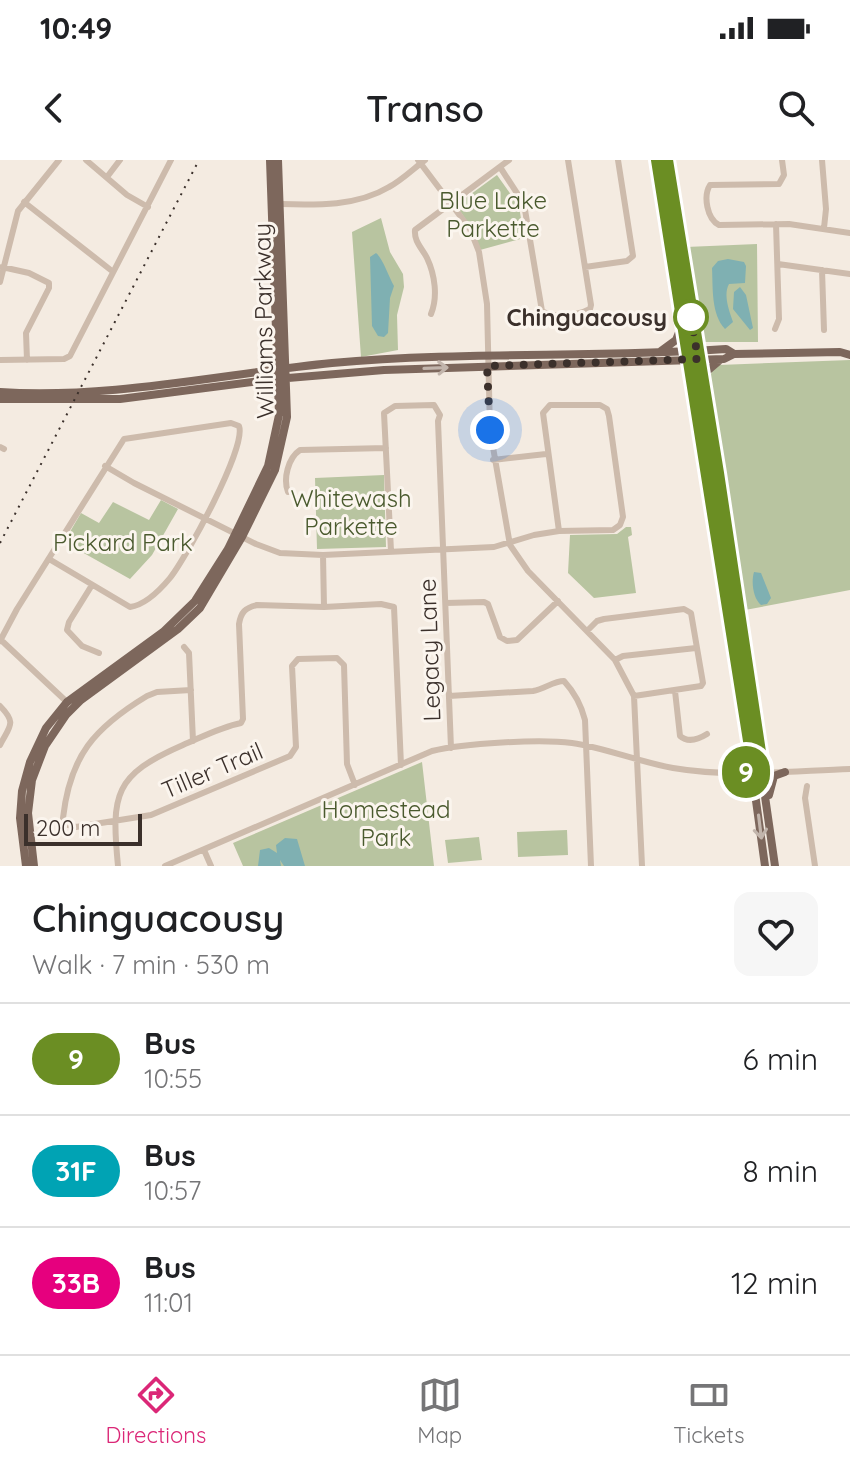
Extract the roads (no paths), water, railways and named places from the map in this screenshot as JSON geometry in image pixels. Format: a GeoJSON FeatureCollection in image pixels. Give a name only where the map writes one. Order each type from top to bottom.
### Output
{"type":"FeatureCollection","features":[{"type":"Feature","properties":{"kind":"main road","name":"Williams Parkway"},"geometry":{"type":"LineString","coordinates":[[270,160],[276,204]]}},
{"type":"Feature","properties":{"kind":"main road","name":"Williams Parkway"},"geometry":{"type":"LineString","coordinates":[[26,866],[20,818],[25,777],[46,728],[186,612],[239,536],[261,483],[273,448],[279,415],[278,160]]}},
{"type":"Feature","properties":{"kind":"main road"},"geometry":{"type":"LineString","coordinates":[[656,160],[682,325],[702,388],[750,747],[768,803],[775,866]]}},
{"type":"Feature","properties":{"kind":"main road"},"geometry":{"type":"LineString","coordinates":[[667,160],[692,355],[761,758],[756,788],[765,866]]}},
{"type":"Feature","properties":{"kind":"main road"},"geometry":{"type":"LineString","coordinates":[[657,352],[674,343],[682,325]]}},
{"type":"Feature","properties":{"kind":"main road"},"geometry":{"type":"LineString","coordinates":[[840,352],[850,347]]}},
{"type":"Feature","properties":{"kind":"main road"},"geometry":{"type":"LineString","coordinates":[[0,399],[94,395],[280,375],[347,362],[692,355],[726,349],[734,354]]}},
{"type":"Feature","properties":{"kind":"main road"},"geometry":{"type":"LineString","coordinates":[[487,361],[657,352],[724,359]]}},
{"type":"Feature","properties":{"kind":"main road"},"geometry":{"type":"LineString","coordinates":[[702,388],[706,372],[713,363],[734,354],[840,352],[850,355]]}},
{"type":"Feature","properties":{"kind":"main road"},"geometry":{"type":"LineString","coordinates":[[0,392],[54,397]]}},
{"type":"Feature","properties":{"kind":"main road","name":"Williams Parkway"},"geometry":{"type":"LineString","coordinates":[[34,866],[28,826],[32,780],[45,746],[70,705]]}},
{"type":"Feature","properties":{"kind":"main road"},"geometry":{"type":"LineString","coordinates":[[750,747],[742,767],[735,772],[756,788]]}},
{"type":"Feature","properties":{"kind":"main road"},"geometry":{"type":"LineString","coordinates":[[761,758],[785,772]]}},
{"type":"Feature","properties":{"kind":"main road"},"geometry":{"type":"LineString","coordinates":[[768,803],[772,781],[776,774],[785,772]]}},
{"type":"Feature","properties":{"kind":"street"},"geometry":{"type":"LineString","coordinates":[[0,282],[18,211],[59,160]]}},
{"type":"Feature","properties":{"kind":"street"},"geometry":{"type":"LineString","coordinates":[[86,160],[127,195],[148,207]]}},
{"type":"Feature","properties":{"kind":"street"},"geometry":{"type":"LineString","coordinates":[[107,177],[120,160]]}},
{"type":"Feature","properties":{"kind":"street"},"geometry":{"type":"LineString","coordinates":[[0,360],[64,359],[70,356],[171,160]]}},
{"type":"Feature","properties":{"kind":"street"},"geometry":{"type":"LineString","coordinates":[[431,314],[436,302],[432,270],[414,234],[415,230],[509,160]]}},
{"type":"Feature","properties":{"kind":"street"},"geometry":{"type":"LineString","coordinates":[[500,167],[524,204],[540,304],[545,313],[577,314],[590,309],[568,160]]}},
{"type":"Feature","properties":{"kind":"street"},"geometry":{"type":"LineString","coordinates":[[585,267],[627,261],[633,256],[618,160]]}},
{"type":"Feature","properties":{"kind":"street"},"geometry":{"type":"LineString","coordinates":[[782,160],[784,175],[779,184],[714,184],[706,192],[709,215],[717,224],[776,224],[850,233]]}},
{"type":"Feature","properties":{"kind":"street"},"geometry":{"type":"LineString","coordinates":[[822,160],[826,209],[824,228]]}},
{"type":"Feature","properties":{"kind":"street"},"geometry":{"type":"LineString","coordinates":[[276,204],[331,204],[368,197],[388,188],[421,161],[470,229],[479,252],[487,304],[493,460],[509,542],[522,564],[615,660],[634,696],[642,866]]}},
{"type":"Feature","properties":{"kind":"street"},"geometry":{"type":"LineString","coordinates":[[24,202],[112,271]]}},
{"type":"Feature","properties":{"kind":"street"},"geometry":{"type":"LineString","coordinates":[[775,329],[779,319],[776,224]]}},
{"type":"Feature","properties":{"kind":"street"},"geometry":{"type":"LineString","coordinates":[[778,264],[850,274]]}},
{"type":"Feature","properties":{"kind":"street"},"geometry":{"type":"LineString","coordinates":[[2,267],[29,273],[49,283],[26,333],[27,360]]}},
{"type":"Feature","properties":{"kind":"street"},"geometry":{"type":"LineString","coordinates":[[822,270],[824,330]]}},
{"type":"Feature","properties":{"kind":"street"},"geometry":{"type":"LineString","coordinates":[[105,466],[239,536],[280,553],[323,555],[494,547],[559,531],[613,530],[622,521],[607,409],[596,404],[547,407],[542,418],[559,531]]}},
{"type":"Feature","properties":{"kind":"street","name":"Legacy Lane"},"geometry":{"type":"LineString","coordinates":[[386,448],[384,417],[389,407],[437,407],[440,415],[451,748]]}},
{"type":"Feature","properties":{"kind":"street"},"geometry":{"type":"LineString","coordinates":[[49,559],[130,607],[145,601],[178,568],[237,450],[241,430],[235,424],[128,437],[119,443],[0,640],[70,705]]}},
{"type":"Feature","properties":{"kind":"street"},"geometry":{"type":"LineString","coordinates":[[288,492],[285,483],[292,456],[300,450],[386,448],[391,551]]}},
{"type":"Feature","properties":{"kind":"street"},"geometry":{"type":"LineString","coordinates":[[493,460],[546,454]]}},
{"type":"Feature","properties":{"kind":"street"},"geometry":{"type":"LineString","coordinates":[[323,555],[324,607]]}},
{"type":"Feature","properties":{"kind":"street"},"geometry":{"type":"LineString","coordinates":[[92,585],[67,630],[82,646],[99,653]]}},
{"type":"Feature","properties":{"kind":"street"},"geometry":{"type":"LineString","coordinates":[[446,603],[488,604],[500,637],[507,641],[517,640],[558,601]]}},
{"type":"Feature","properties":{"kind":"street"},"geometry":{"type":"LineString","coordinates":[[118,866],[116,821],[121,792],[135,771],[148,761],[241,723],[243,719],[239,624],[241,614],[247,608],[257,605],[324,607],[381,604],[394,607],[401,765]]}},
{"type":"Feature","properties":{"kind":"street"},"geometry":{"type":"LineString","coordinates":[[587,631],[597,621],[604,619],[684,609],[691,613],[703,683],[699,689],[634,696]]}},
{"type":"Feature","properties":{"kind":"street"},"geometry":{"type":"LineString","coordinates":[[184,647],[189,653],[193,741]]}},
{"type":"Feature","properties":{"kind":"street"},"geometry":{"type":"LineString","coordinates":[[615,660],[623,656],[696,648]]}},
{"type":"Feature","properties":{"kind":"street","name":"Tiller Trail"},"geometry":{"type":"LineString","coordinates":[[116,821],[151,815],[290,756],[296,747],[292,666],[298,659],[337,658],[344,665],[347,764],[355,785]]}},
{"type":"Feature","properties":{"kind":"street"},"geometry":{"type":"LineString","coordinates":[[449,696],[533,691],[546,689],[556,681],[564,681],[582,706],[591,866]]}},
{"type":"Feature","properties":{"kind":"street"},"geometry":{"type":"LineString","coordinates":[[116,821],[76,827],[65,824],[65,796],[79,756],[103,729],[147,696],[157,692],[191,690]]}},
{"type":"Feature","properties":{"kind":"street"},"geometry":{"type":"LineString","coordinates":[[675,691],[680,736],[698,740],[707,734]]}},
{"type":"Feature","properties":{"kind":"street"},"geometry":{"type":"LineString","coordinates":[[0,706],[10,716],[11,723],[0,745]]}},
{"type":"Feature","properties":{"kind":"street"},"geometry":{"type":"LineString","coordinates":[[165,866],[432,751],[451,748],[551,742],[586,746],[671,768],[735,772],[850,769]]}},
{"type":"Feature","properties":{"kind":"street"},"geometry":{"type":"LineString","coordinates":[[807,786],[805,798],[815,866]]}},
{"type":"Feature","properties":{"kind":"street"},"geometry":{"type":"LineString","coordinates":[[204,850],[211,866]]}},
{"type":"Feature","properties":{"kind":"water"},"geometry":{"type":"Polygon","coordinates":[[[376,253],[394,286],[390,298],[388,333],[384,337],[378,336],[372,326],[370,257],[376,253]]]}},
{"type":"Feature","properties":{"kind":"water"},"geometry":{"type":"Polygon","coordinates":[[[718,261],[744,262],[746,266],[745,283],[729,284],[727,288],[727,303],[733,322],[725,329],[715,308],[712,268],[718,261]]]}},
{"type":"Feature","properties":{"kind":"water"},"geometry":{"type":"Polygon","coordinates":[[[740,287],[746,295],[753,328],[750,330],[733,309],[734,292],[740,287]]]}},
{"type":"Feature","properties":{"kind":"water"},"geometry":{"type":"Polygon","coordinates":[[[754,572],[761,573],[771,598],[767,604],[761,605],[756,598],[754,572]]]}},
{"type":"Feature","properties":{"kind":"water"},"geometry":{"type":"Polygon","coordinates":[[[285,838],[297,839],[305,866],[284,866],[280,860],[281,866],[258,866],[260,850],[269,848],[277,853],[276,845],[285,838]]]}},
{"type":"Feature","properties":{"kind":"railway"},"geometry":{"type":"LineString","coordinates":[[0,543],[199,160]]}},
{"type":"Feature","properties":{"kind":"place","name":"Chinguacousy"},"geometry":{"type":"Point","coordinates":[691,317]}},
{"type":"Feature","properties":{"kind":"park label","name":"Blue Lake Parkette"},"geometry":{"type":"Point","coordinates":[493,214]}},
{"type":"Feature","properties":{"kind":"park label","name":"Whitewash Parkette"},"geometry":{"type":"Point","coordinates":[351,512]}},
{"type":"Feature","properties":{"kind":"park label","name":"Pickard Park"},"geometry":{"type":"Point","coordinates":[123,542]}},
{"type":"Feature","properties":{"kind":"park label","name":"Homestead Park"},"geometry":{"type":"Point","coordinates":[386,823]}}]}
